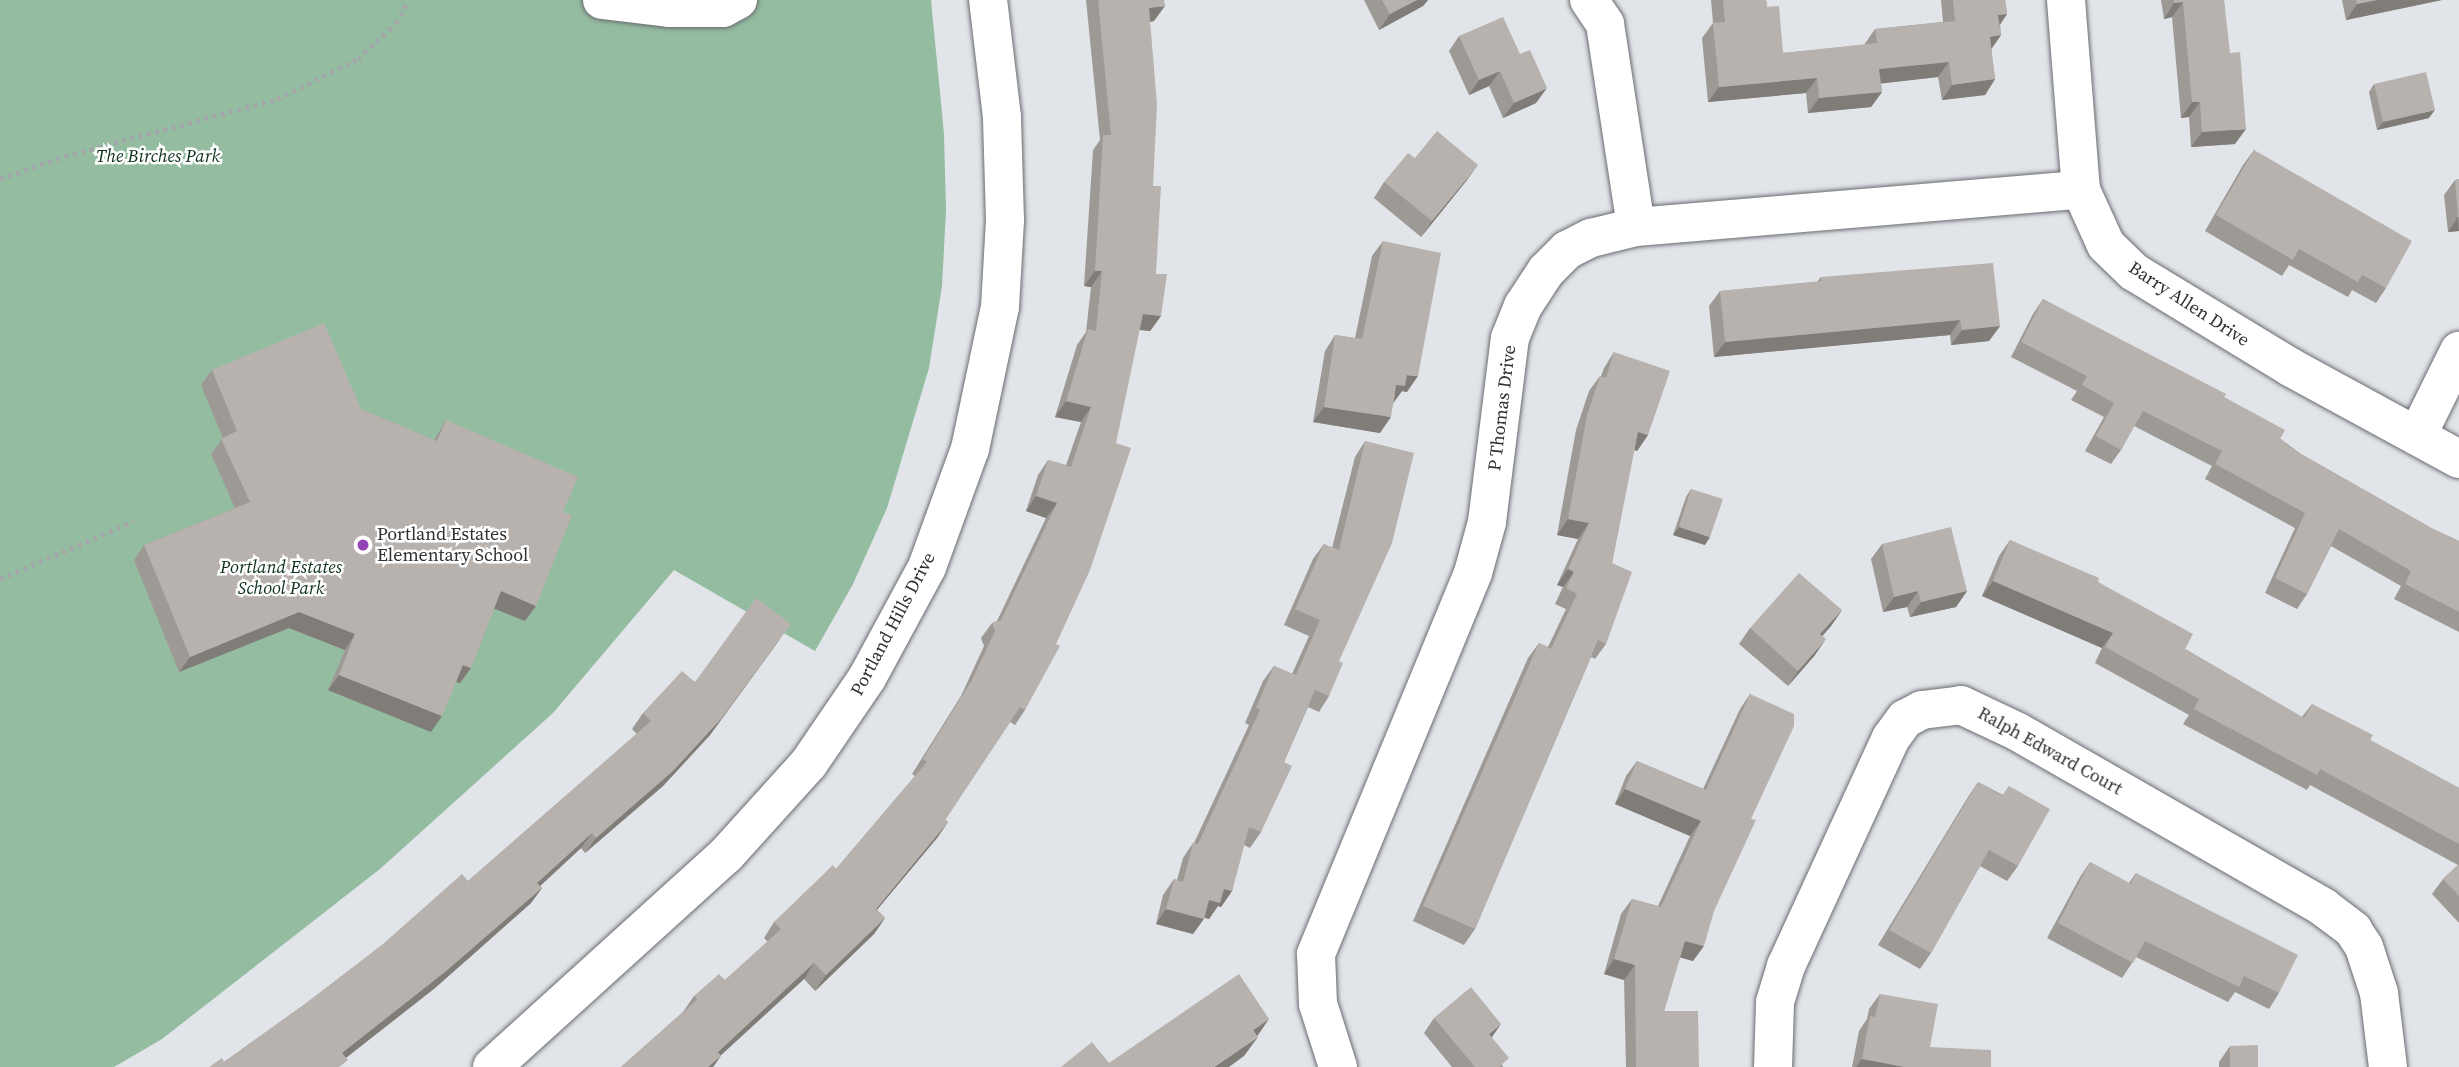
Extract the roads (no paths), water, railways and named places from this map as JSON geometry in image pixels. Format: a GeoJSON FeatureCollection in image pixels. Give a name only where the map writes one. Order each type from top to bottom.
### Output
{"type":"FeatureCollection","features":[{"type":"Feature","properties":{"kind":"street"},"geometry":{"type":"LineString","coordinates":[[602,0],[669,8],[723,8],[738,0]]}},
{"type":"Feature","properties":{"kind":"street","name":"Portland Hills Drive"},"geometry":{"type":"LineString","coordinates":[[492,1067],[726,855],[810,763],[867,678],[927,567],[970,449],[1000,307],[1005,220],[1002,117],[988,0]]}},
{"type":"Feature","properties":{"kind":"street"},"geometry":{"type":"LineString","coordinates":[[1589,0],[1605,24],[1636,227]]}},
{"type":"Feature","properties":{"kind":"street","name":"Barry Allen Drive"},"geometry":{"type":"LineString","coordinates":[[2066,0],[2081,190],[2106,245],[2134,272],[2290,367],[2459,460]]}},
{"type":"Feature","properties":{"kind":"street","name":"P Thomas Drive"},"geometry":{"type":"LineString","coordinates":[[1338,1067],[1318,1004],[1316,954],[1473,573],[1487,522],[1510,338],[1523,306],[1546,271],[1567,250],[1591,238],[1636,227],[2081,190]]}},
{"type":"Feature","properties":{"kind":"street"},"geometry":{"type":"LineString","coordinates":[[2417,436],[2459,351]]}},
{"type":"Feature","properties":{"kind":"street","name":"Ralph Edward Court"},"geometry":{"type":"LineString","coordinates":[[1773,1067],[1775,1002],[1786,966],[1891,738],[1905,719],[1922,710],[1961,705],[2018,732],[2312,901],[2353,930],[2364,947],[2379,993],[2388,1067]]}},
{"type":"Feature","properties":{"kind":"place","name":"Portland Estates Elementary School"},"geometry":{"type":"Point","coordinates":[363,545]}},
{"type":"Feature","properties":{"kind":"park label","name":"The Birches Park"},"geometry":{"type":"Point","coordinates":[158,156]}},
{"type":"Feature","properties":{"kind":"park label","name":"Portland Estates School Park"},"geometry":{"type":"Point","coordinates":[281,578]}}]}
